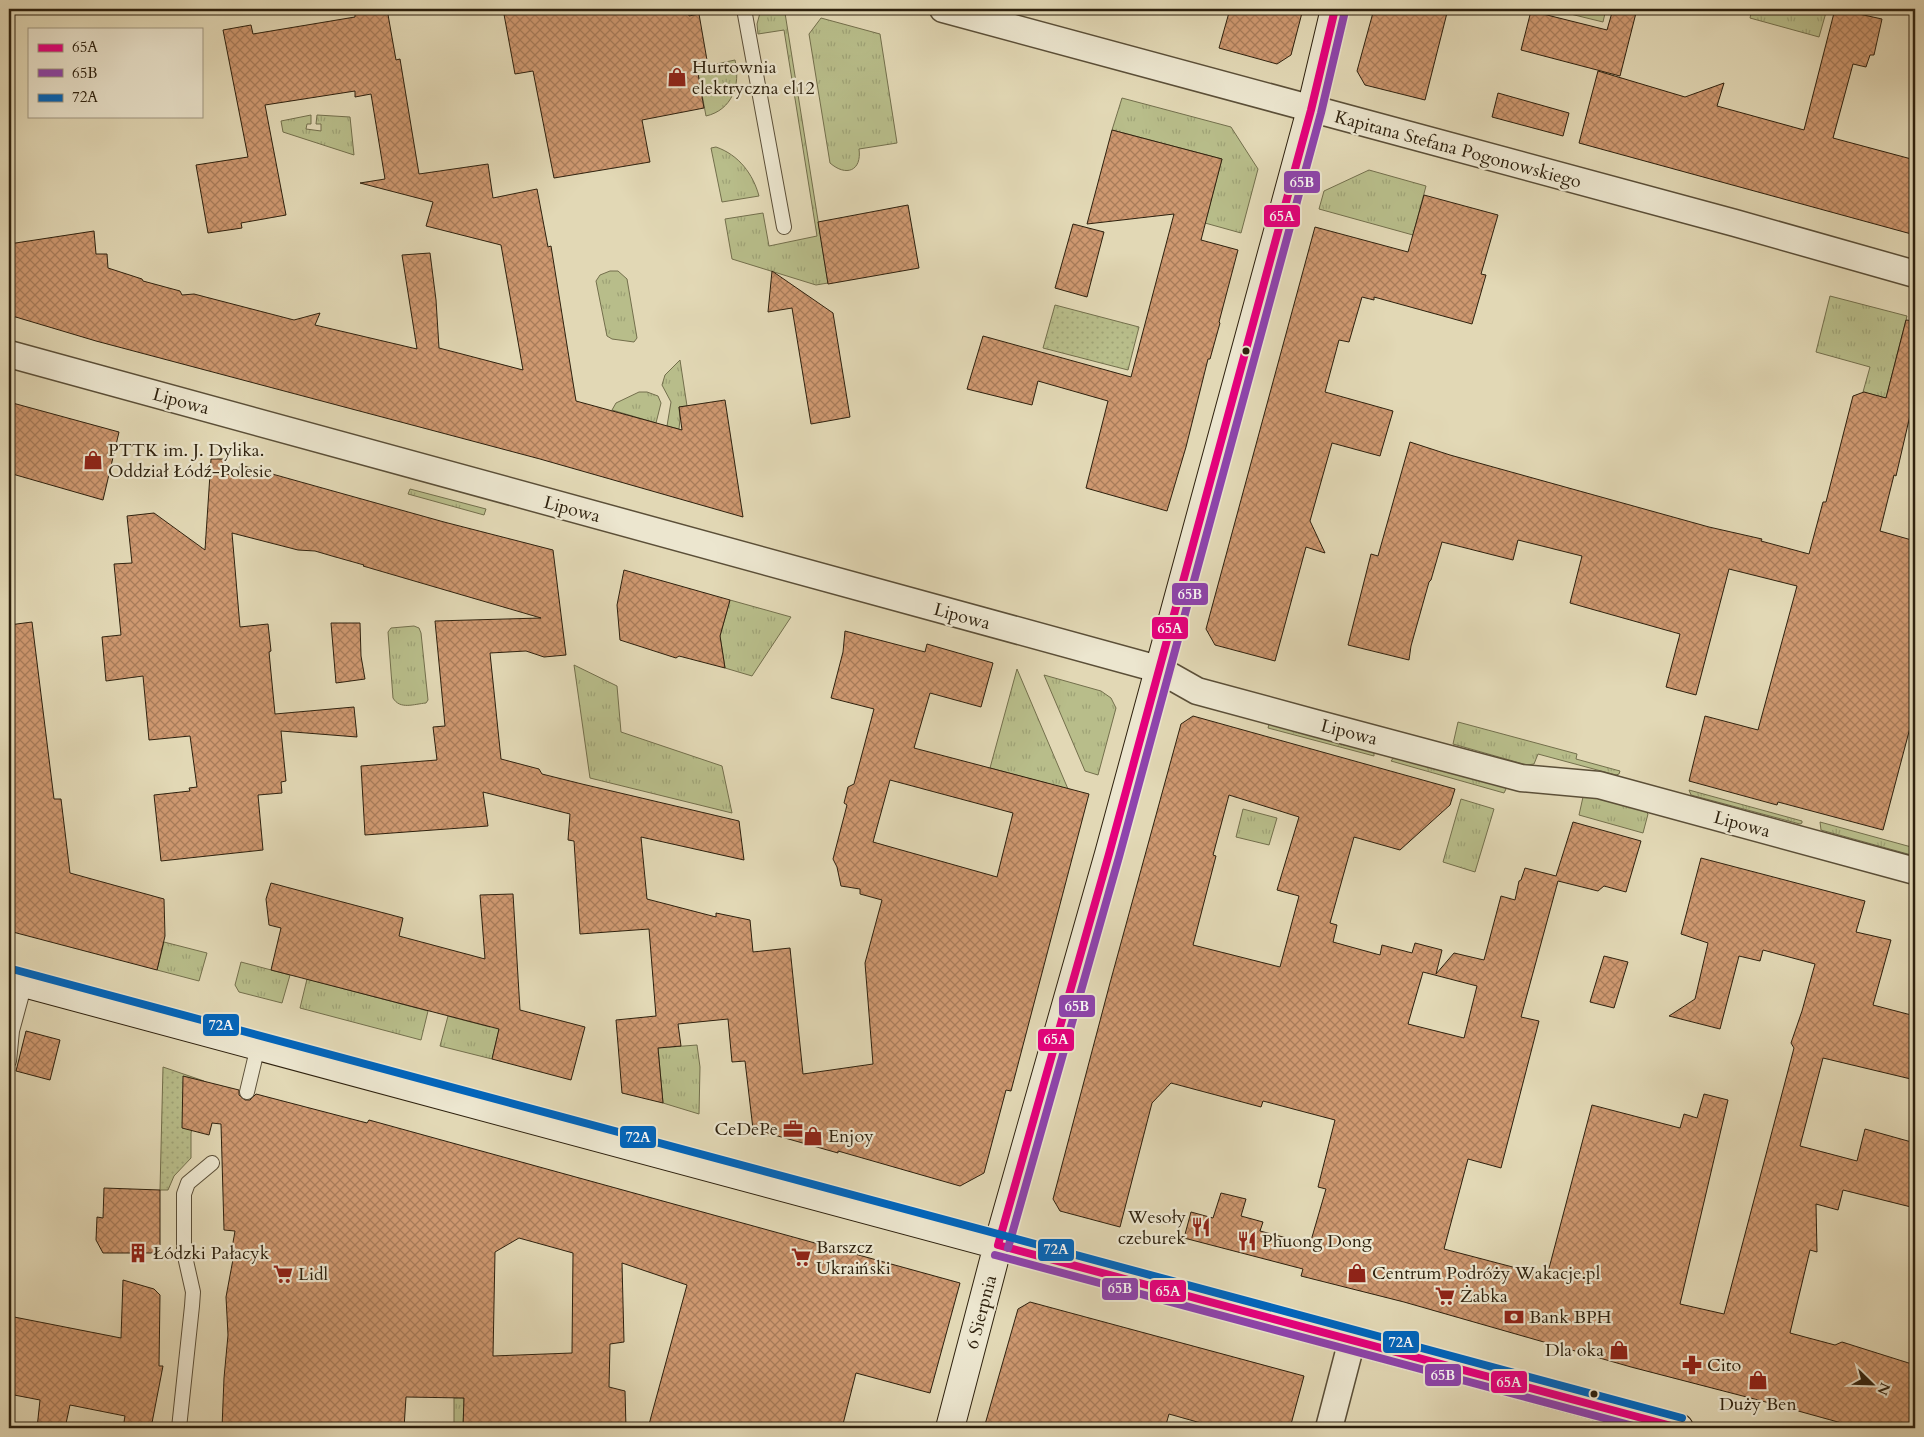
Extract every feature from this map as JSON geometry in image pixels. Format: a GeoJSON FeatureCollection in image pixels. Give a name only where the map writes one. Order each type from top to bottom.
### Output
{"type":"FeatureCollection","features":[{"type":"Feature","properties":{"kind":"street","name":"Kapitana Stefana Pogonowskiego"},"geometry":{"type":"LineString","coordinates":[[943,9],[1915,274]]}},
{"type":"Feature","properties":{"kind":"street","name":"6 Sierpnia"},"geometry":{"type":"LineString","coordinates":[[950,1428],[998,1245],[1109,854],[1311,110],[1335,9]]}},
{"type":"Feature","properties":{"kind":"street","name":"Lipowa"},"geometry":{"type":"LineString","coordinates":[[9,354],[1158,669],[1197,691],[1315,724],[1520,778],[1600,785],[1915,871]]}},
{"type":"Feature","properties":{"kind":"street"},"geometry":{"type":"LineString","coordinates":[[17,981],[1679,1428]]}},
{"type":"Feature","properties":{"kind":"street"},"geometry":{"type":"LineString","coordinates":[[1329,1428],[1352,1340]]}},
{"type":"Feature","properties":{"kind":"lane"},"geometry":{"type":"LineString","coordinates":[[744,9],[784,227]]}},
{"type":"Feature","properties":{"kind":"lane"},"geometry":{"type":"LineString","coordinates":[[9,1061],[17,981]]}},
{"type":"Feature","properties":{"kind":"lane"},"geometry":{"type":"LineString","coordinates":[[246,1092],[258,1046]]}},
{"type":"Feature","properties":{"kind":"lane"},"geometry":{"type":"LineString","coordinates":[[179,1428],[192,1306],[192,1292],[184,1252],[184,1194],[188,1183],[212,1163]]}},
{"type":"Feature","properties":{"kind":"green space"},"geometry":{"type":"Polygon","coordinates":[[[761,9],[771,9],[785,13],[828,283],[816,285],[732,259],[725,219],[763,213],[769,246],[817,236],[784,30],[758,34],[757,24],[761,9]]]}},
{"type":"Feature","properties":{"kind":"green space"},"geometry":{"type":"Polygon","coordinates":[[[1550,9],[1606,9],[1603,22],[1550,9]]]}},
{"type":"Feature","properties":{"kind":"green space"},"geometry":{"type":"Polygon","coordinates":[[[1752,9],[1827,9],[1819,37],[1750,18],[1752,9]]]}},
{"type":"Feature","properties":{"kind":"green space"},"geometry":{"type":"Polygon","coordinates":[[[821,18],[880,34],[897,143],[859,149],[858,162],[852,170],[847,171],[830,163],[809,34],[821,18]]]}},
{"type":"Feature","properties":{"kind":"green space"},"geometry":{"type":"Polygon","coordinates":[[[735,60],[737,78],[732,95],[722,108],[706,116],[697,68],[735,60]]]}},
{"type":"Feature","properties":{"kind":"green space"},"geometry":{"type":"Polygon","coordinates":[[[1122,98],[1231,127],[1258,169],[1241,233],[1205,223],[1222,159],[1112,130],[1122,98]]]}},
{"type":"Feature","properties":{"kind":"green space"},"geometry":{"type":"Polygon","coordinates":[[[311,115],[311,124],[307,124],[306,129],[321,131],[321,124],[316,124],[317,115],[350,117],[354,155],[283,132],[281,121],[311,115]]]}},
{"type":"Feature","properties":{"kind":"green space"},"geometry":{"type":"Polygon","coordinates":[[[716,147],[732,155],[744,166],[753,180],[759,196],[722,202],[711,148],[716,147]]]}},
{"type":"Feature","properties":{"kind":"green space"},"geometry":{"type":"Polygon","coordinates":[[[1369,170],[1426,186],[1413,235],[1319,209],[1324,191],[1369,170]]]}},
{"type":"Feature","properties":{"kind":"green space"},"geometry":{"type":"Polygon","coordinates":[[[610,271],[618,271],[627,279],[637,338],[634,342],[612,339],[607,336],[596,281],[600,275],[610,271]]]}},
{"type":"Feature","properties":{"kind":"green space"},"geometry":{"type":"Polygon","coordinates":[[[1830,296],[1907,316],[1886,398],[1863,392],[1870,367],[1816,352],[1830,296]]]}},
{"type":"Feature","properties":{"kind":"green space"},"geometry":{"type":"Polygon","coordinates":[[[1055,305],[1139,327],[1128,370],[1043,348],[1055,305]]]}},
{"type":"Feature","properties":{"kind":"green space"},"geometry":{"type":"Polygon","coordinates":[[[680,360],[687,406],[679,407],[679,429],[667,426],[671,402],[662,385],[665,375],[680,360]]]}},
{"type":"Feature","properties":{"kind":"green space"},"geometry":{"type":"Polygon","coordinates":[[[639,392],[647,392],[658,396],[661,403],[656,423],[612,410],[616,403],[639,392]]]}},
{"type":"Feature","properties":{"kind":"green space"},"geometry":{"type":"Polygon","coordinates":[[[410,489],[486,509],[484,515],[408,494],[410,489]]]}},
{"type":"Feature","properties":{"kind":"green space"},"geometry":{"type":"Polygon","coordinates":[[[730,600],[791,617],[752,676],[725,668],[720,636],[730,600]]]}},
{"type":"Feature","properties":{"kind":"green space"},"geometry":{"type":"Polygon","coordinates":[[[414,626],[419,628],[421,633],[428,700],[426,703],[403,705],[396,702],[393,698],[388,632],[391,628],[414,626]]]}},
{"type":"Feature","properties":{"kind":"green space"},"geometry":{"type":"Polygon","coordinates":[[[574,665],[617,686],[621,732],[722,766],[732,813],[590,778],[574,665]]]}},
{"type":"Feature","properties":{"kind":"green space"},"geometry":{"type":"Polygon","coordinates":[[[1017,669],[1068,789],[990,768],[1017,669]]]}},
{"type":"Feature","properties":{"kind":"green space"},"geometry":{"type":"Polygon","coordinates":[[[1044,675],[1101,691],[1111,698],[1116,708],[1098,775],[1085,771],[1044,675]]]}},
{"type":"Feature","properties":{"kind":"green space"},"geometry":{"type":"Polygon","coordinates":[[[1458,722],[1577,754],[1576,759],[1620,771],[1616,775],[1538,754],[1534,764],[1527,765],[1453,744],[1458,722]]]}},
{"type":"Feature","properties":{"kind":"green space"},"geometry":{"type":"Polygon","coordinates":[[[1269,724],[1374,752],[1374,756],[1268,728],[1269,724]]]}},
{"type":"Feature","properties":{"kind":"green space"},"geometry":{"type":"Polygon","coordinates":[[[1395,756],[1504,786],[1506,789],[1504,793],[1391,761],[1395,756]]]}},
{"type":"Feature","properties":{"kind":"green space"},"geometry":{"type":"Polygon","coordinates":[[[1689,790],[1802,821],[1802,823],[1691,795],[1689,790]]]}},
{"type":"Feature","properties":{"kind":"green space"},"geometry":{"type":"Polygon","coordinates":[[[1583,797],[1597,797],[1644,810],[1648,814],[1643,833],[1579,815],[1583,797]]]}},
{"type":"Feature","properties":{"kind":"green space"},"geometry":{"type":"Polygon","coordinates":[[[1461,799],[1494,809],[1475,872],[1443,862],[1461,799]]]}},
{"type":"Feature","properties":{"kind":"green space"},"geometry":{"type":"Polygon","coordinates":[[[1243,809],[1277,818],[1269,845],[1236,837],[1243,809]]]}},
{"type":"Feature","properties":{"kind":"green space"},"geometry":{"type":"Polygon","coordinates":[[[1820,822],[1915,848],[1915,856],[1821,830],[1820,822]]]}},
{"type":"Feature","properties":{"kind":"green space"},"geometry":{"type":"Polygon","coordinates":[[[164,942],[207,953],[199,981],[157,970],[164,942]]]}},
{"type":"Feature","properties":{"kind":"green space"},"geometry":{"type":"Polygon","coordinates":[[[241,962],[290,975],[282,1003],[239,992],[235,985],[241,962]]]}},
{"type":"Feature","properties":{"kind":"green space"},"geometry":{"type":"Polygon","coordinates":[[[307,979],[428,1011],[421,1040],[300,1008],[307,979]]]}},
{"type":"Feature","properties":{"kind":"green space"},"geometry":{"type":"Polygon","coordinates":[[[503,1012],[492,1059],[440,1046],[448,1016],[490,1027],[503,1012]]]}},
{"type":"Feature","properties":{"kind":"green space"},"geometry":{"type":"Polygon","coordinates":[[[697,1045],[700,1067],[699,1114],[663,1103],[658,1048],[697,1045]]]}},
{"type":"Feature","properties":{"kind":"green space"},"geometry":{"type":"Polygon","coordinates":[[[163,1067],[204,1081],[191,1133],[191,1158],[174,1176],[168,1190],[160,1190],[163,1067]]]}},
{"type":"Feature","properties":{"kind":"green space"},"geometry":{"type":"Polygon","coordinates":[[[454,1398],[464,1398],[463,1428],[454,1428],[454,1398]]]}},
{"type":"Feature","properties":{"kind":"building"},"geometry":{"type":"Polygon","coordinates":[[[355,9],[387,9],[396,60],[400,59],[419,174],[488,164],[493,198],[537,189],[548,247],[551,246],[576,401],[682,430],[679,407],[725,400],[743,517],[540,459],[96,341],[9,315],[9,244],[94,231],[96,254],[107,254],[108,268],[142,279],[143,281],[180,291],[182,295],[194,294],[294,320],[320,313],[315,325],[417,349],[402,255],[430,253],[436,300],[439,348],[523,370],[501,245],[426,226],[433,202],[360,183],[385,179],[371,94],[355,97],[355,91],[265,105],[286,215],[241,223],[242,228],[208,233],[196,165],[248,157],[223,30],[251,25],[253,34],[355,17],[355,9]]]}},
{"type":"Feature","properties":{"kind":"building"},"geometry":{"type":"Polygon","coordinates":[[[503,9],[688,9],[689,16],[699,14],[708,66],[697,68],[704,108],[642,120],[650,162],[554,178],[533,71],[515,74],[503,9]]]}},
{"type":"Feature","properties":{"kind":"building"},"geometry":{"type":"Polygon","coordinates":[[[1230,9],[1303,9],[1291,55],[1277,64],[1219,48],[1230,9]]]}},
{"type":"Feature","properties":{"kind":"building"},"geometry":{"type":"Polygon","coordinates":[[[1374,9],[1448,9],[1425,100],[1365,85],[1357,71],[1374,9]]]}},
{"type":"Feature","properties":{"kind":"building"},"geometry":{"type":"Polygon","coordinates":[[[1613,9],[1637,9],[1620,76],[1521,50],[1531,11],[1607,30],[1613,9]]]}},
{"type":"Feature","properties":{"kind":"building"},"geometry":{"type":"Polygon","coordinates":[[[1835,9],[1861,9],[1859,14],[1882,19],[1874,55],[1870,55],[1866,67],[1853,64],[1833,138],[1915,160],[1915,235],[1579,143],[1598,71],[1685,97],[1724,83],[1717,106],[1804,130],[1835,9]]]}},
{"type":"Feature","properties":{"kind":"building"},"geometry":{"type":"Polygon","coordinates":[[[1498,93],[1569,113],[1563,136],[1492,117],[1498,93]]]}},
{"type":"Feature","properties":{"kind":"building"},"geometry":{"type":"Polygon","coordinates":[[[1112,130],[1222,159],[1201,240],[1238,250],[1220,323],[1210,359],[1208,359],[1186,447],[1167,511],[1086,488],[1108,401],[1038,381],[1032,405],[967,389],[983,336],[1131,377],[1174,214],[1087,224],[1112,130]]]}},
{"type":"Feature","properties":{"kind":"building"},"geometry":{"type":"Polygon","coordinates":[[[1424,195],[1498,215],[1481,274],[1486,275],[1472,324],[1374,297],[1374,300],[1362,297],[1349,342],[1339,340],[1325,392],[1393,411],[1380,456],[1332,443],[1310,521],[1325,553],[1306,547],[1275,661],[1215,645],[1206,629],[1315,227],[1408,252],[1424,195]]]}},
{"type":"Feature","properties":{"kind":"building"},"geometry":{"type":"Polygon","coordinates":[[[908,205],[919,268],[828,284],[818,222],[908,205]]]}},
{"type":"Feature","properties":{"kind":"building"},"geometry":{"type":"Polygon","coordinates":[[[1073,224],[1104,232],[1087,297],[1055,288],[1073,224]]]}},
{"type":"Feature","properties":{"kind":"building"},"geometry":{"type":"Polygon","coordinates":[[[772,271],[833,313],[850,417],[811,424],[792,308],[768,312],[772,271]]]}},
{"type":"Feature","properties":{"kind":"building"},"geometry":{"type":"Polygon","coordinates":[[[1906,320],[1915,321],[1915,394],[1896,476],[1894,475],[1880,531],[1915,541],[1915,709],[1883,830],[1778,802],[1777,805],[1689,781],[1705,716],[1758,730],[1797,586],[1729,569],[1696,695],[1666,687],[1680,634],[1570,603],[1582,556],[1518,540],[1513,560],[1442,542],[1411,646],[1409,660],[1348,645],[1371,554],[1378,556],[1410,442],[1450,455],[1709,527],[1762,539],[1761,541],[1809,554],[1823,502],[1826,502],[1853,396],[1864,392],[1886,398],[1906,320]]]}},
{"type":"Feature","properties":{"kind":"building"},"geometry":{"type":"Polygon","coordinates":[[[9,402],[119,432],[103,500],[9,473],[9,402]]]}},
{"type":"Feature","properties":{"kind":"building"},"geometry":{"type":"Polygon","coordinates":[[[211,459],[226,459],[227,474],[237,477],[240,465],[444,522],[553,550],[566,655],[544,657],[526,651],[490,653],[501,759],[539,769],[542,774],[739,821],[744,860],[641,837],[647,899],[716,917],[716,913],[750,920],[753,952],[790,948],[803,1074],[873,1064],[865,963],[882,900],[860,894],[860,889],[841,886],[837,867],[833,859],[847,805],[844,803],[848,787],[854,784],[874,709],[831,698],[843,652],[845,631],[925,652],[927,644],[993,663],[981,707],[930,693],[914,748],[1089,794],[1011,1091],[1006,1090],[984,1173],[960,1186],[753,1129],[745,1061],[732,1062],[728,1019],[678,1024],[681,1046],[658,1048],[663,1103],[622,1093],[616,1020],[656,1016],[649,929],[580,934],[574,841],[568,840],[570,814],[483,792],[488,826],[365,835],[361,766],[437,760],[433,727],[445,726],[435,621],[541,618],[315,551],[298,550],[232,533],[240,627],[268,624],[275,714],[354,707],[357,737],[281,731],[286,781],[281,782],[282,793],[258,795],[263,850],[161,861],[154,795],[190,791],[189,788],[197,787],[190,736],[149,740],[143,676],[106,681],[102,637],[121,635],[114,564],[132,563],[127,516],[154,513],[205,550],[211,459]],[[890,780],[873,842],[997,877],[1013,813],[890,780]]]}},
{"type":"Feature","properties":{"kind":"building"},"geometry":{"type":"Polygon","coordinates":[[[624,570],[730,600],[720,636],[725,668],[679,656],[676,658],[620,640],[617,605],[624,570]]]}},
{"type":"Feature","properties":{"kind":"building"},"geometry":{"type":"Polygon","coordinates":[[[32,622],[54,799],[61,799],[70,873],[164,899],[165,936],[157,970],[9,931],[9,625],[32,622]]]}},
{"type":"Feature","properties":{"kind":"building"},"geometry":{"type":"Polygon","coordinates":[[[331,623],[360,623],[361,656],[365,679],[336,683],[331,623]]]}},
{"type":"Feature","properties":{"kind":"building"},"geometry":{"type":"Polygon","coordinates":[[[1193,716],[1455,789],[1450,805],[1400,850],[1354,837],[1330,923],[1337,925],[1333,942],[1380,955],[1382,945],[1412,953],[1415,943],[1442,950],[1436,974],[1454,953],[1484,960],[1501,896],[1515,900],[1519,881],[1525,868],[1556,876],[1573,822],[1641,841],[1626,892],[1604,886],[1598,891],[1558,881],[1521,1017],[1539,1021],[1501,1168],[1468,1159],[1444,1249],[1547,1276],[1592,1105],[1680,1128],[1684,1114],[1697,1118],[1704,1094],[1728,1100],[1680,1304],[1724,1314],[1794,1048],[1791,1043],[1815,964],[1763,950],[1760,961],[1739,956],[1720,1029],[1669,1016],[1695,999],[1708,943],[1681,934],[1701,858],[1865,901],[1856,932],[1891,940],[1873,1005],[1915,1016],[1915,1080],[1823,1058],[1800,1146],[1857,1161],[1865,1129],[1915,1143],[1915,1208],[1843,1190],[1838,1210],[1816,1204],[1817,1252],[1810,1250],[1790,1333],[1835,1345],[1842,1342],[1915,1365],[1915,1428],[1860,1428],[1631,1367],[1404,1302],[1301,1276],[1303,1269],[1184,1238],[1191,1212],[1213,1218],[1221,1193],[1246,1199],[1241,1216],[1263,1222],[1260,1231],[1310,1244],[1326,1189],[1318,1187],[1335,1120],[1263,1101],[1261,1107],[1171,1083],[1152,1103],[1120,1227],[1060,1211],[1053,1199],[1181,724],[1193,716]],[[1229,795],[1213,855],[1216,856],[1193,945],[1280,967],[1299,896],[1277,890],[1299,817],[1229,795]],[[1423,972],[1408,1024],[1464,1038],[1477,986],[1423,972]]]}},
{"type":"Feature","properties":{"kind":"building"},"geometry":{"type":"Polygon","coordinates":[[[271,883],[403,918],[399,936],[485,959],[480,895],[513,894],[520,1010],[585,1027],[571,1080],[492,1059],[499,1029],[271,970],[281,928],[269,925],[266,899],[271,883]]]}},
{"type":"Feature","properties":{"kind":"building"},"geometry":{"type":"Polygon","coordinates":[[[1604,956],[1628,962],[1614,1008],[1590,1002],[1604,956]]]}},
{"type":"Feature","properties":{"kind":"building"},"geometry":{"type":"Polygon","coordinates":[[[26,1031],[60,1040],[50,1080],[16,1071],[26,1031]]]}},
{"type":"Feature","properties":{"kind":"building"},"geometry":{"type":"Polygon","coordinates":[[[183,1076],[239,1090],[239,1095],[245,1100],[250,1100],[256,1094],[367,1123],[369,1120],[960,1283],[930,1393],[856,1373],[842,1428],[648,1428],[687,1285],[622,1263],[624,1342],[610,1344],[609,1387],[625,1391],[626,1428],[463,1428],[464,1398],[406,1397],[404,1428],[222,1428],[228,1335],[226,1297],[234,1254],[231,1254],[235,1231],[224,1230],[221,1124],[212,1123],[209,1135],[182,1128],[183,1076]],[[519,1238],[495,1252],[493,1356],[572,1353],[573,1253],[519,1238]]]}},
{"type":"Feature","properties":{"kind":"building","name":"Łódzki Pałacyk"},"geometry":{"type":"Polygon","coordinates":[[[104,1188],[160,1190],[160,1253],[103,1253],[96,1240],[97,1217],[103,1218],[104,1188]]]}},
{"type":"Feature","properties":{"kind":"building"},"geometry":{"type":"Polygon","coordinates":[[[123,1280],[154,1289],[160,1295],[159,1366],[163,1366],[151,1428],[123,1428],[125,1416],[70,1405],[65,1428],[37,1428],[40,1400],[9,1394],[9,1316],[121,1338],[123,1280]]]}},
{"type":"Feature","properties":{"kind":"building"},"geometry":{"type":"Polygon","coordinates":[[[1030,1302],[1304,1376],[1290,1428],[1215,1427],[1169,1414],[1165,1428],[984,1428],[1018,1309],[1030,1302]]]}},
{"type":"Feature","properties":{"kind":"transit line","name":"65A"},"geometry":{"type":"LineString","coordinates":[[998,1245],[1109,854],[1311,110],[1335,9]]}},
{"type":"Feature","properties":{"kind":"transit line","name":"65B"},"geometry":{"type":"LineString","coordinates":[[1008,1248],[1119,857],[1321,113],[1345,11]]}},
{"type":"Feature","properties":{"kind":"transit line","name":"72A"},"geometry":{"type":"LineString","coordinates":[[12,969],[1682,1418]]}},
{"type":"Feature","properties":{"kind":"transit line","name":"65A"},"geometry":{"type":"LineString","coordinates":[[998,1245],[1679,1428]]}},
{"type":"Feature","properties":{"kind":"transit line","name":"65B"},"geometry":{"type":"LineString","coordinates":[[995,1255],[1641,1428]]}},
{"type":"Feature","properties":{"kind":"place","name":"Hurtownia elektryczna el12"},"geometry":{"type":"Point","coordinates":[677,77]}},
{"type":"Feature","properties":{"kind":"place","name":"PTTK im. J. Dylika. Oddział Łódź-Polesie"},"geometry":{"type":"Point","coordinates":[93,460]}},
{"type":"Feature","properties":{"kind":"place","name":"CeDePe"},"geometry":{"type":"Point","coordinates":[793,1129]}},
{"type":"Feature","properties":{"kind":"place","name":"Enjoy"},"geometry":{"type":"Point","coordinates":[813,1136]}},
{"type":"Feature","properties":{"kind":"place","name":"Wesoły czeburek"},"geometry":{"type":"Point","coordinates":[1201,1227]}},
{"type":"Feature","properties":{"kind":"place","name":"Phuong Dong"},"geometry":{"type":"Point","coordinates":[1247,1241]}},
{"type":"Feature","properties":{"kind":"place","name":"Łódzki Pałacyk"},"geometry":{"type":"Point","coordinates":[138,1253]}},
{"type":"Feature","properties":{"kind":"place","name":"Barszcz Ukraiński"},"geometry":{"type":"Point","coordinates":[801,1257]}},
{"type":"Feature","properties":{"kind":"place","name":"Centrum Podróży Wakacje.pl"},"geometry":{"type":"Point","coordinates":[1357,1273]}},
{"type":"Feature","properties":{"kind":"place","name":"Lidl"},"geometry":{"type":"Point","coordinates":[283,1274]}},
{"type":"Feature","properties":{"kind":"place","name":"Żabka"},"geometry":{"type":"Point","coordinates":[1445,1296]}},
{"type":"Feature","properties":{"kind":"place","name":"Bank BPH"},"geometry":{"type":"Point","coordinates":[1514,1317]}},
{"type":"Feature","properties":{"kind":"place","name":"Dla oka"},"geometry":{"type":"Point","coordinates":[1619,1350]}},
{"type":"Feature","properties":{"kind":"place","name":"Cito"},"geometry":{"type":"Point","coordinates":[1692,1365]}},
{"type":"Feature","properties":{"kind":"place","name":"Duży Ben"},"geometry":{"type":"Point","coordinates":[1758,1380]}}]}
